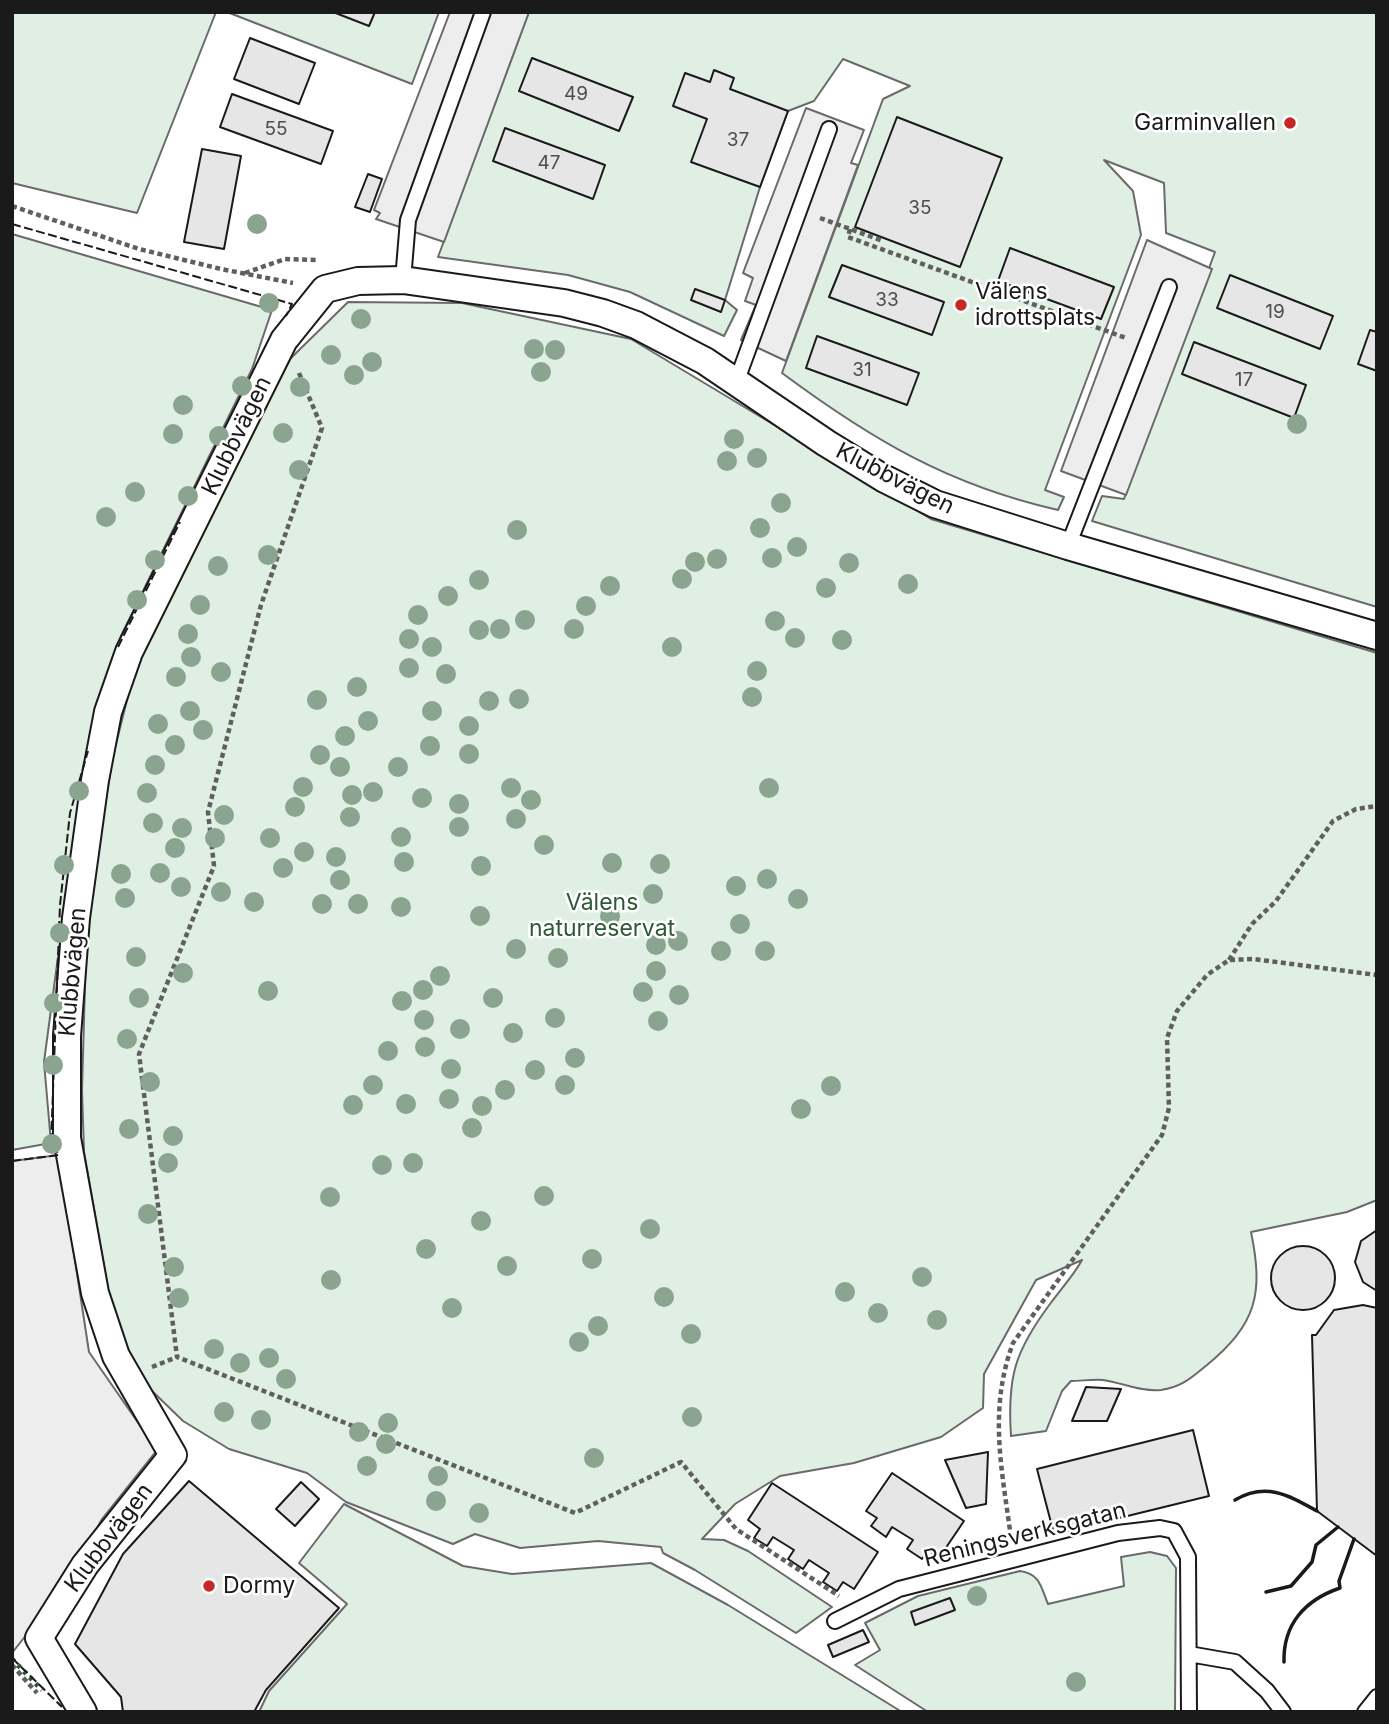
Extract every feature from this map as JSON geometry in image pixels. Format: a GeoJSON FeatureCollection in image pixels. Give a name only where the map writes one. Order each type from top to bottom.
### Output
{"type":"FeatureCollection","features":[{"type":"Feature","properties":{"kind":"street","name":"Klubbvägen"},"geometry":{"type":"LineString","coordinates":[[83,1712],[38,1638],[85,1565],[173,1455],[116,1356],[95,1293],[67,1138],[67,1036],[71,983],[95,780],[108,712],[129,652],[285,340],[325,289],[358,281],[403,280],[564,303],[603,313],[636,325],[737,380],[827,443],[883,478],[935,504],[1068,546],[1377,636]]}},
{"type":"Feature","properties":{"kind":"lane"},"geometry":{"type":"LineString","coordinates":[[403,280],[408,220],[483,12]]}},
{"type":"Feature","properties":{"kind":"lane"},"geometry":{"type":"LineString","coordinates":[[737,380],[829,130]]}},
{"type":"Feature","properties":{"kind":"lane"},"geometry":{"type":"LineString","coordinates":[[1068,546],[1169,287]]}},
{"type":"Feature","properties":{"kind":"lane","name":"Reningsverksgatan"},"geometry":{"type":"LineString","coordinates":[[835,1621],[899,1589],[1118,1533],[1160,1528],[1174,1531],[1188,1557],[1189,1712]]}},
{"type":"Feature","properties":{"kind":"lane"},"geometry":{"type":"LineString","coordinates":[[1189,1654],[1235,1662],[1267,1691],[1283,1712]]}},
{"type":"Feature","properties":{"kind":"lane"},"geometry":{"type":"LineString","coordinates":[[1365,1712],[1377,1697]]}},
{"type":"Feature","properties":{"kind":"path"},"geometry":{"type":"LineString","coordinates":[[12,206],[139,248],[221,270],[325,289]]}},
{"type":"Feature","properties":{"kind":"path"},"geometry":{"type":"LineString","coordinates":[[799,210],[883,241]]}},
{"type":"Feature","properties":{"kind":"path"},"geometry":{"type":"LineString","coordinates":[[850,229],[848,237],[1146,345]]}},
{"type":"Feature","properties":{"kind":"path"},"geometry":{"type":"LineString","coordinates":[[285,340],[322,428],[261,605],[208,812],[214,866],[139,1054],[177,1357],[575,1513],[681,1462],[736,1529],[859,1609]]}},
{"type":"Feature","properties":{"kind":"path"},"geometry":{"type":"LineString","coordinates":[[1014,1560],[997,1436],[997,1405],[1013,1343],[1161,1135],[1169,1108],[1167,1038],[1177,1011],[1207,975],[1229,960],[1252,925],[1276,901],[1333,821],[1356,808],[1377,806]]}},
{"type":"Feature","properties":{"kind":"path"},"geometry":{"type":"LineString","coordinates":[[1229,960],[1253,959],[1377,975]]}},
{"type":"Feature","properties":{"kind":"path"},"geometry":{"type":"LineString","coordinates":[[12,1665],[43,1699]]}},
{"type":"Feature","properties":{"kind":"green space"},"geometry":{"type":"Polygon","coordinates":[[[12,12],[216,12],[137,213],[12,183],[12,12]]]}},
{"type":"Feature","properties":{"kind":"green space"},"geometry":{"type":"Polygon","coordinates":[[[227,12],[439,12],[412,84],[227,12]]]}},
{"type":"Feature","properties":{"kind":"green space","name":"Välens idrottsplats"},"geometry":{"type":"Polygon","coordinates":[[[529,12],[1377,12],[1377,607],[1092,521],[1102,496],[1124,499],[1215,252],[1166,233],[1164,183],[1104,160],[1133,191],[1141,235],[1045,490],[1064,497],[1058,510],[981,487],[912,457],[847,419],[782,373],[883,99],[910,86],[843,59],[814,101],[788,111],[760,187],[725,300],[737,310],[724,336],[630,292],[568,275],[438,257],[529,12]]]}},
{"type":"Feature","properties":{"kind":"green space"},"geometry":{"type":"Polygon","coordinates":[[[12,234],[272,310],[252,369],[121,636],[100,698],[82,777],[44,1062],[51,1143],[12,1150],[12,234]]]}},
{"type":"Feature","properties":{"kind":"green space","name":"Välens naturreservat"},"geometry":{"type":"Polygon","coordinates":[[[348,302],[462,303],[631,339],[931,519],[1377,653],[1377,1200],[1347,1212],[1251,1232],[1255,1254],[1256,1291],[1246,1322],[1223,1350],[1181,1384],[1154,1390],[1103,1380],[1071,1381],[1062,1391],[1046,1431],[1011,1436],[1010,1397],[1021,1351],[1038,1321],[1082,1260],[1036,1280],[984,1374],[983,1408],[941,1437],[854,1463],[780,1476],[735,1504],[702,1539],[724,1540],[748,1551],[832,1607],[796,1633],[663,1553],[661,1547],[598,1541],[520,1548],[475,1534],[453,1544],[346,1502],[307,1473],[229,1449],[183,1421],[147,1386],[114,1323],[84,1152],[82,1090],[87,914],[113,756],[137,660],[290,359],[348,302]]]}},
{"type":"Feature","properties":{"kind":"green space"},"geometry":{"type":"Polygon","coordinates":[[[344,1504],[463,1566],[512,1574],[651,1563],[728,1605],[902,1712],[259,1712],[269,1691],[347,1604],[299,1563],[344,1504]]]}},
{"type":"Feature","properties":{"kind":"green space"},"geometry":{"type":"Polygon","coordinates":[[[1150,1552],[1167,1556],[1176,1568],[1175,1712],[928,1712],[855,1665],[880,1650],[865,1623],[918,1596],[1020,1571],[1036,1579],[1048,1604],[1124,1586],[1121,1557],[1150,1552]]]}},
{"type":"Feature","properties":{"kind":"shaded area"},"geometry":{"type":"Polygon","coordinates":[[[450,12],[529,12],[444,242],[376,219],[380,213],[374,210],[450,12]]]}},
{"type":"Feature","properties":{"kind":"shaded area"},"geometry":{"type":"Polygon","coordinates":[[[806,108],[864,130],[851,163],[858,165],[786,361],[741,340],[756,305],[745,301],[753,278],[743,273],[806,108]]]}},
{"type":"Feature","properties":{"kind":"shaded area"},"geometry":{"type":"Polygon","coordinates":[[[1147,240],[1212,269],[1126,495],[1061,471],[1147,240]]]}},
{"type":"Feature","properties":{"kind":"shaded area"},"geometry":{"type":"Polygon","coordinates":[[[59,1155],[89,1352],[157,1450],[102,1519],[64,1587],[12,1653],[12,1161],[59,1155]]]}},
{"type":"Feature","properties":{"kind":"building"},"geometry":{"type":"Polygon","coordinates":[[[333,12],[375,12],[369,26],[333,12]]]}},
{"type":"Feature","properties":{"kind":"building"},"geometry":{"type":"Polygon","coordinates":[[[250,38],[315,63],[299,104],[234,79],[250,38]]]}},
{"type":"Feature","properties":{"kind":"building"},"geometry":{"type":"Polygon","coordinates":[[[532,58],[633,97],[619,131],[519,91],[532,58]]]}},
{"type":"Feature","properties":{"kind":"building"},"geometry":{"type":"Polygon","coordinates":[[[714,70],[734,78],[730,89],[788,111],[760,187],[691,162],[707,119],[673,106],[685,73],[710,82],[714,70]]]}},
{"type":"Feature","properties":{"kind":"building"},"geometry":{"type":"Polygon","coordinates":[[[232,94],[333,131],[321,164],[220,127],[232,94]]]}},
{"type":"Feature","properties":{"kind":"building"},"geometry":{"type":"Polygon","coordinates":[[[897,117],[1002,158],[960,267],[855,227],[897,117]]]}},
{"type":"Feature","properties":{"kind":"building"},"geometry":{"type":"Polygon","coordinates":[[[505,128],[605,165],[593,199],[493,161],[505,128]]]}},
{"type":"Feature","properties":{"kind":"building"},"geometry":{"type":"Polygon","coordinates":[[[202,149],[241,156],[224,249],[184,242],[202,149]]]}},
{"type":"Feature","properties":{"kind":"building"},"geometry":{"type":"Polygon","coordinates":[[[368,174],[382,179],[370,212],[355,207],[368,174]]]}},
{"type":"Feature","properties":{"kind":"building"},"geometry":{"type":"Polygon","coordinates":[[[1010,248],[1114,287],[1101,319],[998,281],[1010,248]]]}},
{"type":"Feature","properties":{"kind":"building"},"geometry":{"type":"Polygon","coordinates":[[[842,265],[944,302],[932,335],[829,297],[842,265]]]}},
{"type":"Feature","properties":{"kind":"building"},"geometry":{"type":"Polygon","coordinates":[[[1230,275],[1333,316],[1320,349],[1217,308],[1230,275]]]}},
{"type":"Feature","properties":{"kind":"building"},"geometry":{"type":"Polygon","coordinates":[[[695,289],[725,300],[721,312],[691,300],[695,289]]]}},
{"type":"Feature","properties":{"kind":"building"},"geometry":{"type":"Polygon","coordinates":[[[1370,330],[1377,332],[1377,371],[1358,364],[1370,330]]]}},
{"type":"Feature","properties":{"kind":"building"},"geometry":{"type":"Polygon","coordinates":[[[817,336],[919,373],[907,405],[806,368],[817,336]]]}},
{"type":"Feature","properties":{"kind":"building"},"geometry":{"type":"Polygon","coordinates":[[[1194,342],[1306,385],[1294,418],[1182,374],[1194,342]]]}},
{"type":"Feature","properties":{"kind":"building"},"geometry":{"type":"Polygon","coordinates":[[[1377,1230],[1377,1291],[1363,1282],[1355,1262],[1361,1241],[1377,1230]]]}},
{"type":"Feature","properties":{"kind":"building"},"geometry":{"type":"Polygon","coordinates":[[[1303,1246],[1315,1248],[1326,1255],[1333,1266],[1333,1290],[1326,1301],[1315,1308],[1303,1310],[1291,1308],[1280,1301],[1273,1290],[1271,1278],[1273,1266],[1280,1255],[1291,1248],[1303,1246]]]}},
{"type":"Feature","properties":{"kind":"building"},"geometry":{"type":"Polygon","coordinates":[[[1363,1305],[1377,1308],[1377,1556],[1317,1511],[1312,1335],[1316,1335],[1334,1310],[1363,1305]]]}},
{"type":"Feature","properties":{"kind":"building"},"geometry":{"type":"Polygon","coordinates":[[[1086,1387],[1121,1389],[1107,1421],[1072,1421],[1086,1387]]]}},
{"type":"Feature","properties":{"kind":"building"},"geometry":{"type":"Polygon","coordinates":[[[1193,1430],[1209,1496],[1054,1534],[1037,1469],[1193,1430]]]}},
{"type":"Feature","properties":{"kind":"building"},"geometry":{"type":"Polygon","coordinates":[[[988,1452],[986,1504],[966,1508],[945,1460],[988,1452]]]}},
{"type":"Feature","properties":{"kind":"building"},"geometry":{"type":"Polygon","coordinates":[[[892,1473],[964,1521],[939,1558],[928,1550],[922,1559],[907,1549],[913,1540],[892,1527],[886,1537],[871,1526],[877,1518],[866,1511],[892,1473]]]}},
{"type":"Feature","properties":{"kind":"building","name":"Dormy"},"geometry":{"type":"Polygon","coordinates":[[[189,1481],[339,1608],[266,1690],[254,1712],[123,1712],[121,1697],[75,1644],[123,1554],[189,1481]]]}},
{"type":"Feature","properties":{"kind":"building"},"geometry":{"type":"Polygon","coordinates":[[[301,1482],[319,1499],[295,1526],[276,1509],[301,1482]]]}},
{"type":"Feature","properties":{"kind":"building"},"geometry":{"type":"Polygon","coordinates":[[[772,1483],[878,1552],[854,1589],[843,1582],[837,1591],[823,1582],[829,1573],[809,1560],[803,1569],[788,1559],[794,1550],[773,1537],[767,1546],[754,1538],[760,1529],[748,1520],[772,1483]]]}},
{"type":"Feature","properties":{"kind":"building"},"geometry":{"type":"Polygon","coordinates":[[[950,1598],[955,1610],[915,1625],[911,1612],[950,1598]]]}},
{"type":"Feature","properties":{"kind":"building"},"geometry":{"type":"Polygon","coordinates":[[[863,1630],[869,1642],[833,1657],[828,1645],[863,1630]]]}},
{"type":"Feature","properties":{"kind":"hedge"},"geometry":{"type":"LineString","coordinates":[[12,1659],[42,1690]]}},
{"type":"Feature","properties":{"kind":"fence"},"geometry":{"type":"LineString","coordinates":[[12,224],[292,304],[286,316]]}},
{"type":"Feature","properties":{"kind":"fence"},"geometry":{"type":"LineString","coordinates":[[118,647],[180,522]]}},
{"type":"Feature","properties":{"kind":"fence"},"geometry":{"type":"LineString","coordinates":[[12,1161],[59,1155],[51,1143],[60,905],[70,813],[88,751]]}},
{"type":"Feature","properties":{"kind":"fence"},"geometry":{"type":"LineString","coordinates":[[12,1658],[62,1707]]}},
{"type":"Feature","properties":{"kind":"wall"},"geometry":{"type":"LineString","coordinates":[[1235,1500],[1267,1491],[1286,1496],[1317,1511]]}},
{"type":"Feature","properties":{"kind":"wall"},"geometry":{"type":"LineString","coordinates":[[1266,1592],[1291,1586],[1312,1562],[1316,1545],[1338,1527]]}},
{"type":"Feature","properties":{"kind":"wall"},"geometry":{"type":"LineString","coordinates":[[1284,1662],[1287,1636],[1298,1615],[1316,1599],[1340,1588],[1339,1581],[1354,1539]]}},
{"type":"Feature","properties":{"kind":"place","name":"Garminvallen"},"geometry":{"type":"Point","coordinates":[1290,123]}},
{"type":"Feature","properties":{"kind":"place","name":"Välens idrottsplats"},"geometry":{"type":"Point","coordinates":[961,305]}},
{"type":"Feature","properties":{"kind":"place","name":"Dormy"},"geometry":{"type":"Point","coordinates":[209,1586]}}]}
